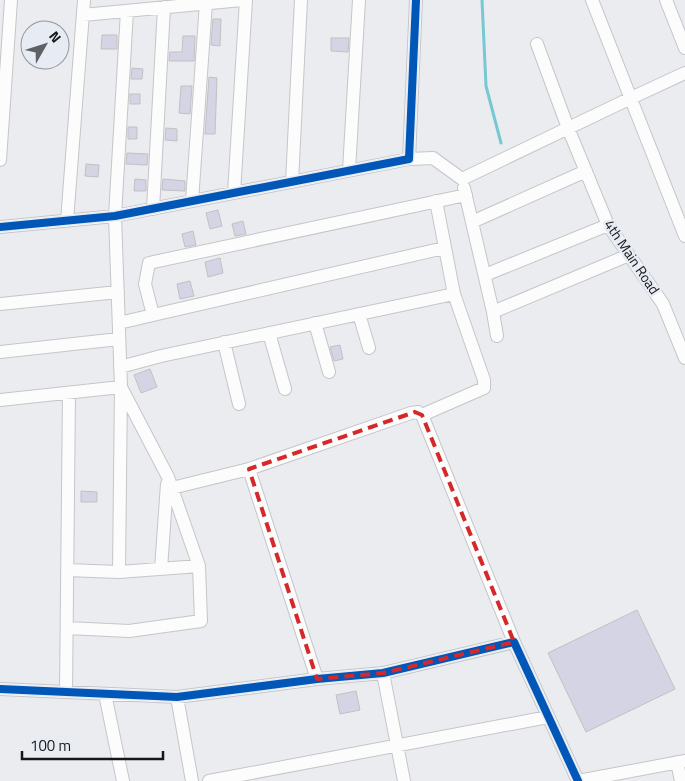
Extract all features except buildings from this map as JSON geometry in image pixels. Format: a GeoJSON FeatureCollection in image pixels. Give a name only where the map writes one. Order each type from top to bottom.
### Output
{"type":"FeatureCollection","features":[{"type":"Feature","properties":{"kind":"street"},"geometry":{"type":"LineString","coordinates":[[0,160],[11,0]]}},
{"type":"Feature","properties":{"kind":"street"},"geometry":{"type":"LineString","coordinates":[[67,221],[84,0]]}},
{"type":"Feature","properties":{"kind":"street"},"geometry":{"type":"LineString","coordinates":[[83,15],[242,0]]}},
{"type":"Feature","properties":{"kind":"street"},"geometry":{"type":"LineString","coordinates":[[234,193],[246,0]]}},
{"type":"Feature","properties":{"kind":"street"},"geometry":{"type":"LineString","coordinates":[[292,182],[301,0]]}},
{"type":"Feature","properties":{"kind":"street"},"geometry":{"type":"LineString","coordinates":[[349,170],[359,0]]}},
{"type":"Feature","properties":{"kind":"street"},"geometry":{"type":"LineString","coordinates":[[409,159],[416,0]]}},
{"type":"Feature","properties":{"kind":"street"},"geometry":{"type":"LineString","coordinates":[[592,0],[685,236]]}},
{"type":"Feature","properties":{"kind":"street"},"geometry":{"type":"LineString","coordinates":[[666,0],[685,48]]}},
{"type":"Feature","properties":{"kind":"street"},"geometry":{"type":"LineString","coordinates":[[192,201],[206,3]]}},
{"type":"Feature","properties":{"kind":"street"},"geometry":{"type":"LineString","coordinates":[[154,209],[164,7]]}},
{"type":"Feature","properties":{"kind":"street"},"geometry":{"type":"LineString","coordinates":[[119,572],[120,367],[115,216],[127,11]]}},
{"type":"Feature","properties":{"kind":"street","name":"4th Main Road"},"geometry":{"type":"LineString","coordinates":[[537,44],[568,128],[608,225],[663,304],[685,358]]}},
{"type":"Feature","properties":{"kind":"street"},"geometry":{"type":"LineString","coordinates":[[462,179],[685,73]]}},
{"type":"Feature","properties":{"kind":"street"},"geometry":{"type":"LineString","coordinates":[[0,227],[115,216],[409,159],[432,158],[462,179],[485,275],[497,336]]}},
{"type":"Feature","properties":{"kind":"street"},"geometry":{"type":"LineString","coordinates":[[472,222],[586,171]]}},
{"type":"Feature","properties":{"kind":"street"},"geometry":{"type":"LineString","coordinates":[[153,315],[145,284],[149,263],[466,195]]}},
{"type":"Feature","properties":{"kind":"street"},"geometry":{"type":"LineString","coordinates":[[422,416],[484,388],[484,380],[454,294],[436,201]]}},
{"type":"Feature","properties":{"kind":"street"},"geometry":{"type":"LineString","coordinates":[[485,275],[608,225]]}},
{"type":"Feature","properties":{"kind":"street"},"geometry":{"type":"LineString","coordinates":[[119,323],[444,248]]}},
{"type":"Feature","properties":{"kind":"street"},"geometry":{"type":"LineString","coordinates":[[493,312],[629,255]]}},
{"type":"Feature","properties":{"kind":"street"},"geometry":{"type":"LineString","coordinates":[[0,304],[118,292]]}},
{"type":"Feature","properties":{"kind":"street"},"geometry":{"type":"LineString","coordinates":[[120,367],[224,342],[454,294]]}},
{"type":"Feature","properties":{"kind":"street"},"geometry":{"type":"LineString","coordinates":[[359,314],[369,348]]}},
{"type":"Feature","properties":{"kind":"street"},"geometry":{"type":"LineString","coordinates":[[315,323],[329,372]]}},
{"type":"Feature","properties":{"kind":"street"},"geometry":{"type":"LineString","coordinates":[[269,333],[285,389]]}},
{"type":"Feature","properties":{"kind":"street"},"geometry":{"type":"LineString","coordinates":[[0,352],[119,339]]}},
{"type":"Feature","properties":{"kind":"street"},"geometry":{"type":"LineString","coordinates":[[224,342],[239,404]]}},
{"type":"Feature","properties":{"kind":"street"},"geometry":{"type":"LineString","coordinates":[[0,400],[120,387]]}},
{"type":"Feature","properties":{"kind":"street"},"geometry":{"type":"LineString","coordinates":[[67,628],[129,631],[201,621],[199,566],[170,483],[120,387]]}},
{"type":"Feature","properties":{"kind":"street"},"geometry":{"type":"LineString","coordinates":[[66,692],[69,393]]}},
{"type":"Feature","properties":{"kind":"street"},"geometry":{"type":"LineString","coordinates":[[170,483],[250,469],[414,412],[420,413],[514,642],[578,781],[681,762],[681,781]]}},
{"type":"Feature","properties":{"kind":"street"},"geometry":{"type":"LineString","coordinates":[[250,469],[317,679]]}},
{"type":"Feature","properties":{"kind":"street"},"geometry":{"type":"LineString","coordinates":[[161,569],[170,483]]}},
{"type":"Feature","properties":{"kind":"street"},"geometry":{"type":"LineString","coordinates":[[67,570],[119,572],[199,566]]}},
{"type":"Feature","properties":{"kind":"street"},"geometry":{"type":"LineString","coordinates":[[0,688],[177,697],[317,679],[382,673],[514,642]]}},
{"type":"Feature","properties":{"kind":"street"},"geometry":{"type":"LineString","coordinates":[[382,673],[404,781]]}},
{"type":"Feature","properties":{"kind":"street"},"geometry":{"type":"LineString","coordinates":[[105,694],[123,781]]}},
{"type":"Feature","properties":{"kind":"street"},"geometry":{"type":"LineString","coordinates":[[177,697],[192,781]]}},
{"type":"Feature","properties":{"kind":"street"},"geometry":{"type":"LineString","coordinates":[[209,781],[548,716]]}},
{"type":"Feature","properties":{"kind":"highlighted area"},"geometry":{"type":"Polygon","coordinates":[[[415,412],[422,415],[514,642],[383,673],[317,679],[249,469],[415,412]]]}},
{"type":"Feature","properties":{"kind":"waterway"},"geometry":{"type":"LineString","coordinates":[[482,0],[486,86],[501,143]]}},
{"type":"Feature","properties":{"kind":"cycle path"},"geometry":{"type":"LineString","coordinates":[[0,227],[115,216],[409,159],[416,0]]}},
{"type":"Feature","properties":{"kind":"cycle path"},"geometry":{"type":"LineString","coordinates":[[0,689],[177,697],[317,679],[383,673],[514,642],[578,781]]}}]}
